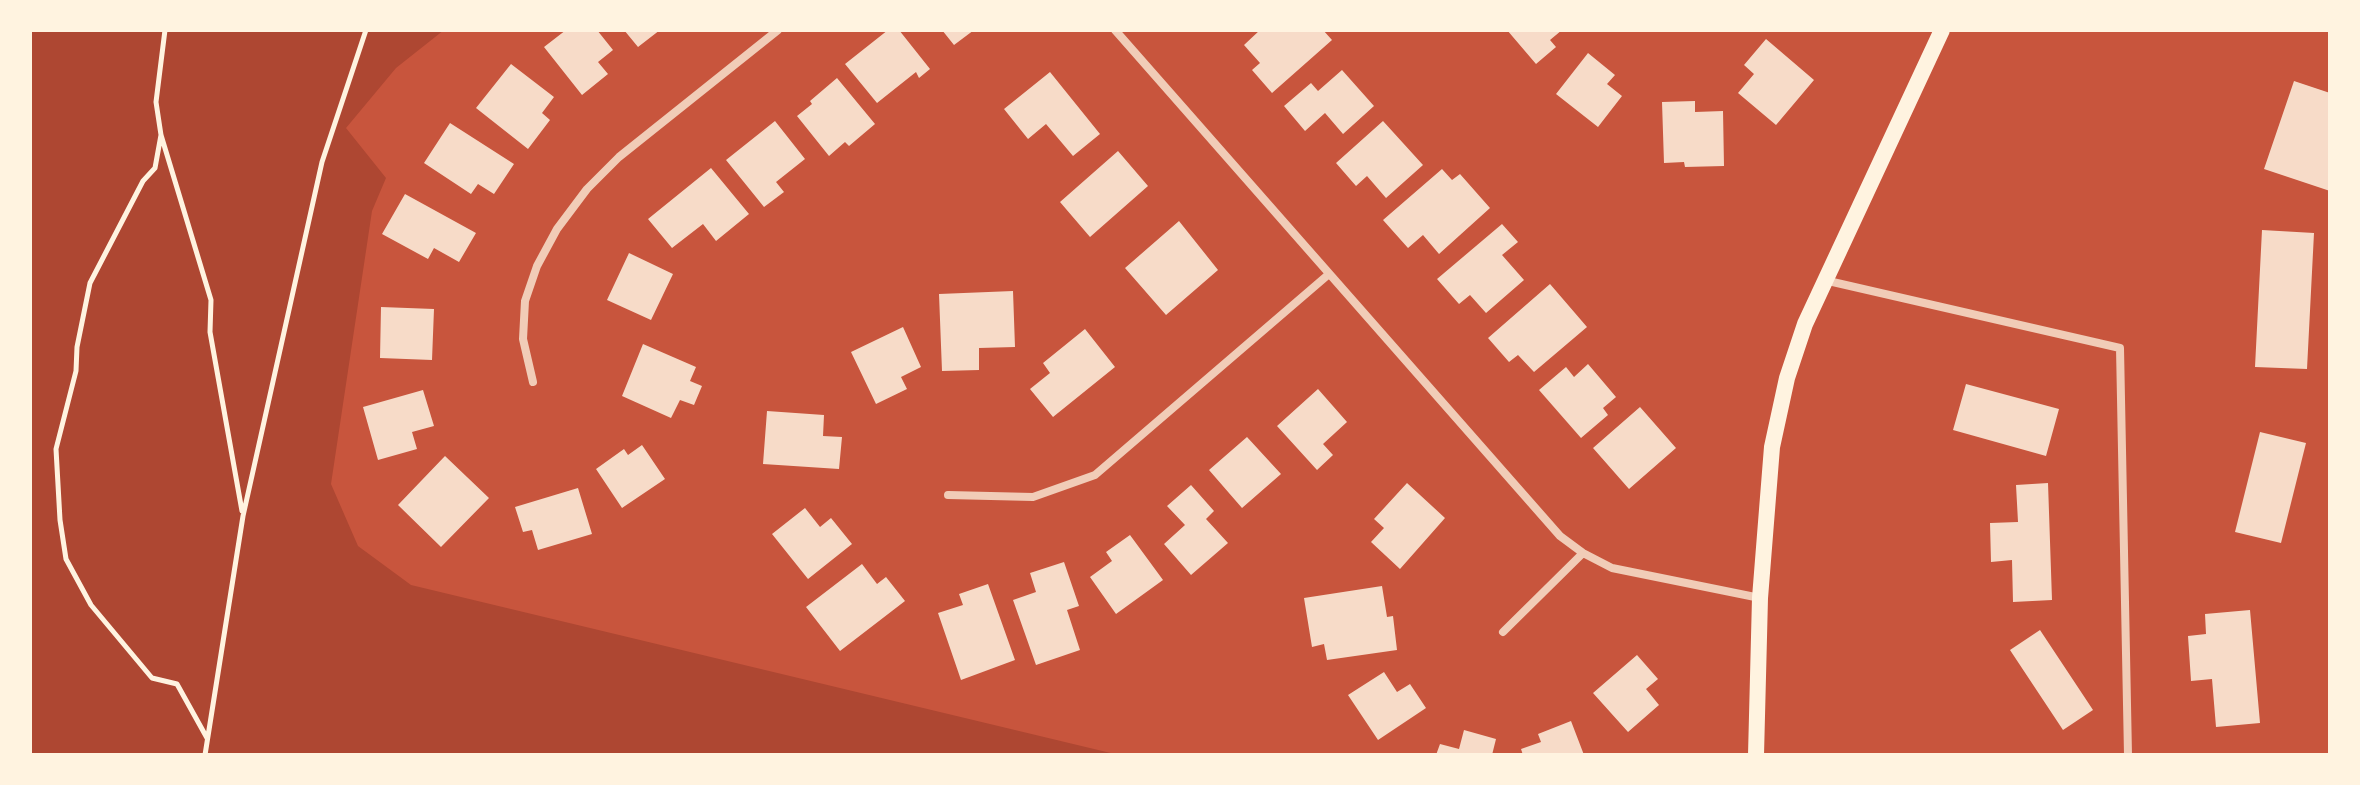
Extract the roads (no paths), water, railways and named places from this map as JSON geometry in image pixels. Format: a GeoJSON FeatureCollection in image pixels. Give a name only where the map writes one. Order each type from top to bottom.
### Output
{"type":"FeatureCollection","features":[{"type":"Feature","properties":{"kind":"main road"},"geometry":{"type":"LineString","coordinates":[[1756,755],[1760,598],[1772,447],[1787,378],[1824,280],[1942,30]]}},
{"type":"Feature","properties":{"kind":"street"},"geometry":{"type":"LineString","coordinates":[[533,382],[523,339],[525,301],[537,266],[557,229],[587,189],[619,157],[778,30]]}},
{"type":"Feature","properties":{"kind":"street"},"geometry":{"type":"LineString","coordinates":[[1115,30],[1536,512],[1583,553],[1612,568],[1760,598]]}},
{"type":"Feature","properties":{"kind":"street"},"geometry":{"type":"LineString","coordinates":[[948,495],[1033,497],[1095,475],[1329,274]]}},
{"type":"Feature","properties":{"kind":"street"},"geometry":{"type":"LineString","coordinates":[[1824,280],[2120,348],[2128,755]]}},
{"type":"Feature","properties":{"kind":"street"},"geometry":{"type":"LineString","coordinates":[[1503,632],[1583,553]]}}]}
